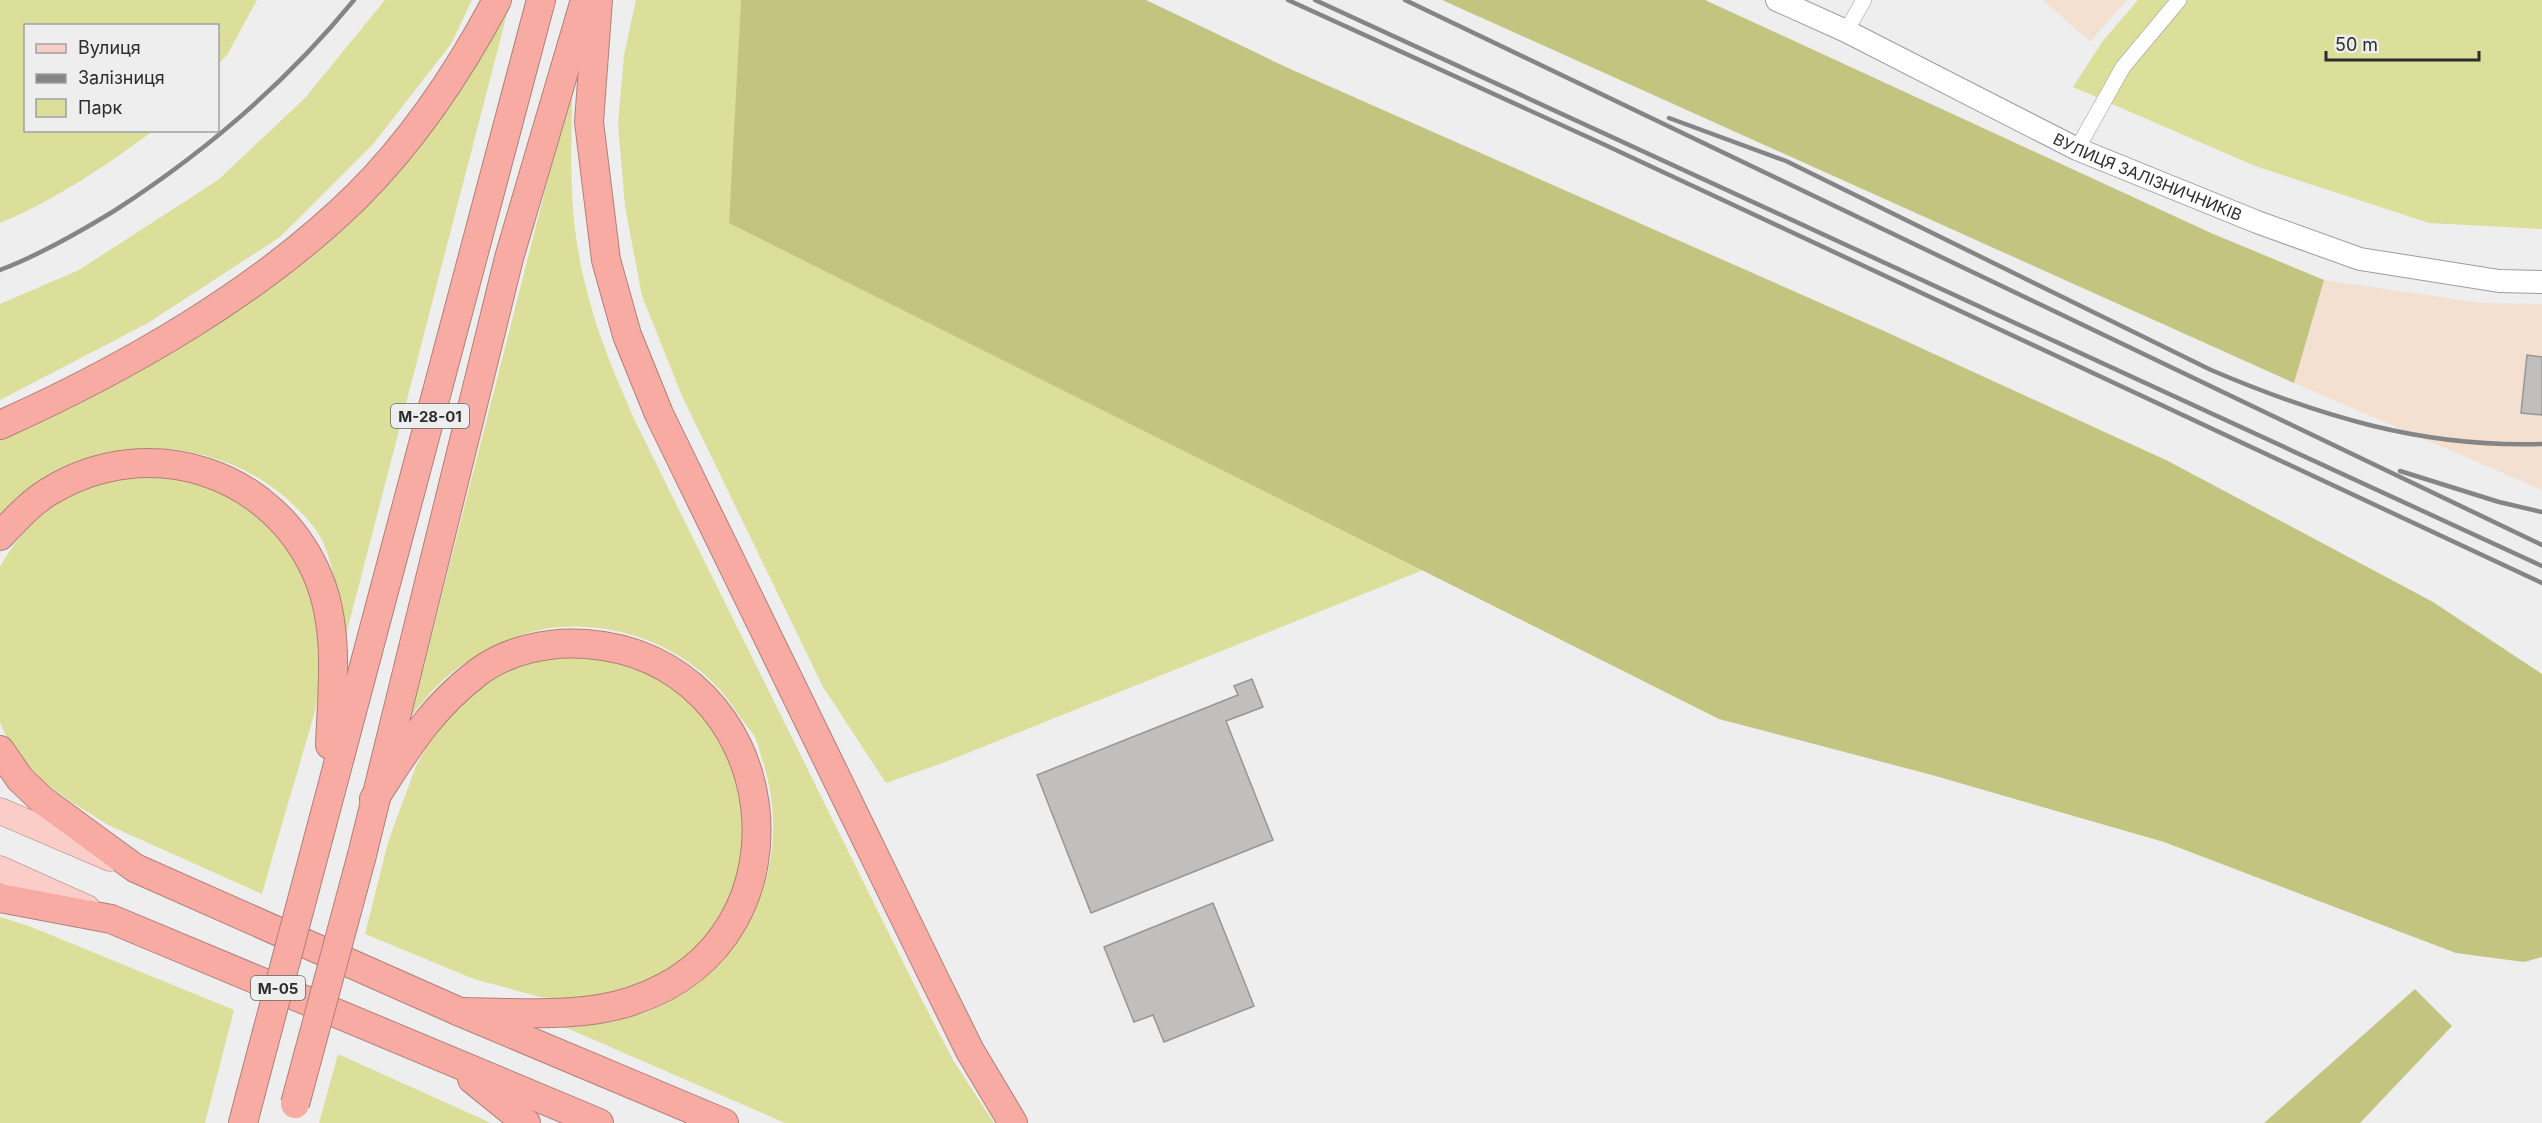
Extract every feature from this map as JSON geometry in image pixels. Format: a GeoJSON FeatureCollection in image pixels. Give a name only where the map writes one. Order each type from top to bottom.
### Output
{"type":"FeatureCollection","features":[{"type":"Feature","properties":{"kind":"highway"},"geometry":{"type":"LineString","coordinates":[[0,425],[117,366],[218,308],[299,249],[358,195],[402,146],[446,87],[497,0]]}},
{"type":"Feature","properties":{"kind":"highway","name":"М-28-01"},"geometry":{"type":"LineString","coordinates":[[243,1123],[541,0]]}},
{"type":"Feature","properties":{"kind":"highway","name":"М-28-01"},"geometry":{"type":"LineString","coordinates":[[292,1114],[362,855],[509,258],[585,0]]}},
{"type":"Feature","properties":{"kind":"highway"},"geometry":{"type":"LineString","coordinates":[[598,0],[589,122],[606,260],[627,335],[659,414],[936,982],[970,1051],[1013,1123]]}},
{"type":"Feature","properties":{"kind":"highway"},"geometry":{"type":"LineString","coordinates":[[0,536],[23,512],[50,491],[83,474],[119,464],[159,463],[201,470],[241,486],[274,513],[299,544],[319,579],[330,622],[333,670],[329,795]]}},
{"type":"Feature","properties":{"kind":"highway"},"geometry":{"type":"LineString","coordinates":[[374,799],[438,706],[479,671],[514,653],[564,642],[603,645],[644,655],[688,681],[715,709],[738,743],[752,780],[758,822],[755,866],[743,903],[723,938],[695,966],[665,987],[632,1001],[592,1010],[460,1012]]}},
{"type":"Feature","properties":{"kind":"highway"},"geometry":{"type":"LineString","coordinates":[[0,750],[20,779],[42,800],[135,868],[460,1012],[724,1123]]}},
{"type":"Feature","properties":{"kind":"highway"},"geometry":{"type":"LineString","coordinates":[[0,898],[111,919]]}},
{"type":"Feature","properties":{"kind":"highway","name":"М-05"},"geometry":{"type":"LineString","coordinates":[[111,919],[599,1123]]}},
{"type":"Feature","properties":{"kind":"highway"},"geometry":{"type":"LineString","coordinates":[[445,1057],[526,1123]]}},
{"type":"Feature","properties":{"kind":"main road"},"geometry":{"type":"LineString","coordinates":[[0,811],[135,868]]}},
{"type":"Feature","properties":{"kind":"main road","name":"М-05"},"geometry":{"type":"LineString","coordinates":[[0,869],[111,919]]}},
{"type":"Feature","properties":{"kind":"street","name":"ВУЛИЦЯ ЗАЛІЗНИЧНИКІВ"},"geometry":{"type":"LineString","coordinates":[[1777,0],[1846,31],[2077,149],[2258,222],[2360,259],[2499,281],[2542,282]]}},
{"type":"Feature","properties":{"kind":"street"},"geometry":{"type":"LineString","coordinates":[[1846,31],[1864,0]]}},
{"type":"Feature","properties":{"kind":"street"},"geometry":{"type":"LineString","coordinates":[[2077,149],[2123,67],[2179,0]]}},
{"type":"Feature","properties":{"kind":"shaded area"},"geometry":{"type":"Polygon","coordinates":[[[2043,0],[2127,0],[2090,42],[2043,0]]]}},
{"type":"Feature","properties":{"kind":"shaded area"},"geometry":{"type":"Polygon","coordinates":[[[2324,280],[2482,303],[2542,304],[2542,490],[2294,383],[2324,280]]]}},
{"type":"Feature","properties":{"kind":"green space"},"geometry":{"type":"Polygon","coordinates":[[[0,0],[257,0],[227,55],[219,63],[219,24],[24,24],[24,132],[152,132],[80,181],[41,204],[0,223],[0,0]]]}},
{"type":"Feature","properties":{"kind":"green space"},"geometry":{"type":"Polygon","coordinates":[[[385,0],[472,0],[451,44],[374,143],[280,237],[148,323],[0,400],[0,304],[79,270],[218,180],[305,98],[385,0]]]}},
{"type":"Feature","properties":{"kind":"green space"},"geometry":{"type":"Polygon","coordinates":[[[636,0],[741,0],[730,223],[1423,570],[945,762],[886,783],[823,687],[682,396],[642,296],[625,206],[618,124],[624,55],[636,0]]]}},
{"type":"Feature","properties":{"kind":"green space"},"geometry":{"type":"Polygon","coordinates":[[[741,0],[1146,0],[1288,68],[1884,331],[2168,461],[2433,602],[2542,674],[2542,957],[2524,962],[2456,953],[2164,842],[1932,775],[1719,719],[729,223],[741,0]]]}},
{"type":"Feature","properties":{"kind":"green space"},"geometry":{"type":"Polygon","coordinates":[[[1442,0],[1705,0],[2211,233],[2324,280],[2294,383],[1442,0]]]}},
{"type":"Feature","properties":{"kind":"green space"},"geometry":{"type":"Polygon","coordinates":[[[2138,0],[2542,0],[2542,229],[2429,223],[2255,166],[2073,87],[2102,42],[2138,0]]]}},
{"type":"Feature","properties":{"kind":"green space"},"geometry":{"type":"Polygon","coordinates":[[[509,6],[346,635],[327,552],[316,530],[284,496],[246,471],[204,455],[161,448],[117,451],[74,463],[35,485],[0,516],[0,439],[213,326],[276,283],[332,236],[509,6]]]}},
{"type":"Feature","properties":{"kind":"green space"},"geometry":{"type":"Polygon","coordinates":[[[572,85],[572,180],[576,236],[592,310],[618,381],[638,427],[917,990],[953,1060],[994,1123],[785,1123],[555,1023],[622,1019],[644,1013],[679,995],[699,981],[740,937],[765,884],[771,855],[773,825],[771,795],[756,739],[720,690],[695,667],[676,654],[633,635],[587,627],[541,630],[509,640],[468,661],[437,686],[411,716],[572,85]]]}},
{"type":"Feature","properties":{"kind":"green space"},"geometry":{"type":"Polygon","coordinates":[[[164,476],[204,485],[235,500],[262,521],[284,545],[301,573],[313,604],[320,637],[321,671],[316,705],[262,894],[108,825],[70,801],[35,776],[11,746],[0,723],[0,567],[10,551],[35,521],[67,497],[103,482],[132,477],[164,476]]]}},
{"type":"Feature","properties":{"kind":"green space"},"geometry":{"type":"Polygon","coordinates":[[[589,654],[633,665],[678,688],[730,750],[749,824],[733,899],[709,938],[667,974],[625,993],[589,1001],[540,997],[474,979],[365,934],[388,842],[416,766],[438,726],[469,694],[509,668],[550,656],[589,654]]]}},
{"type":"Feature","properties":{"kind":"green space"},"geometry":{"type":"Polygon","coordinates":[[[0,917],[29,926],[234,1010],[205,1123],[0,1123],[0,917]]]}},
{"type":"Feature","properties":{"kind":"green space"},"geometry":{"type":"Polygon","coordinates":[[[2415,989],[2452,1026],[2360,1123],[2264,1123],[2415,989]]]}},
{"type":"Feature","properties":{"kind":"green space"},"geometry":{"type":"Polygon","coordinates":[[[338,1054],[491,1123],[319,1123],[338,1054]]]}},
{"type":"Feature","properties":{"kind":"building"},"geometry":{"type":"Polygon","coordinates":[[[2527,355],[2542,357],[2542,415],[2521,413],[2527,355]]]}},
{"type":"Feature","properties":{"kind":"building"},"geometry":{"type":"Polygon","coordinates":[[[1252,679],[1263,707],[1226,721],[1273,840],[1091,913],[1037,775],[1238,695],[1234,686],[1252,679]]]}},
{"type":"Feature","properties":{"kind":"building"},"geometry":{"type":"Polygon","coordinates":[[[1213,903],[1254,1006],[1164,1042],[1153,1015],[1134,1022],[1104,947],[1213,903]]]}},
{"type":"Feature","properties":{"kind":"railway"},"geometry":{"type":"LineString","coordinates":[[0,270],[44,251],[114,211],[212,141],[272,88],[328,31],[354,0]]}},
{"type":"Feature","properties":{"kind":"railway"},"geometry":{"type":"LineString","coordinates":[[1288,0],[1603,144],[2542,583]]}},
{"type":"Feature","properties":{"kind":"railway"},"geometry":{"type":"LineString","coordinates":[[1315,0],[2542,566]]}},
{"type":"Feature","properties":{"kind":"railway"},"geometry":{"type":"LineString","coordinates":[[1405,0],[2542,545]]}},
{"type":"Feature","properties":{"kind":"railway"},"geometry":{"type":"LineString","coordinates":[[1669,118],[1786,161],[2211,370],[2251,387],[2332,415],[2372,426],[2455,441],[2542,444]]}},
{"type":"Feature","properties":{"kind":"railway"},"geometry":{"type":"LineString","coordinates":[[2400,471],[2499,502],[2542,512]]}}]}
